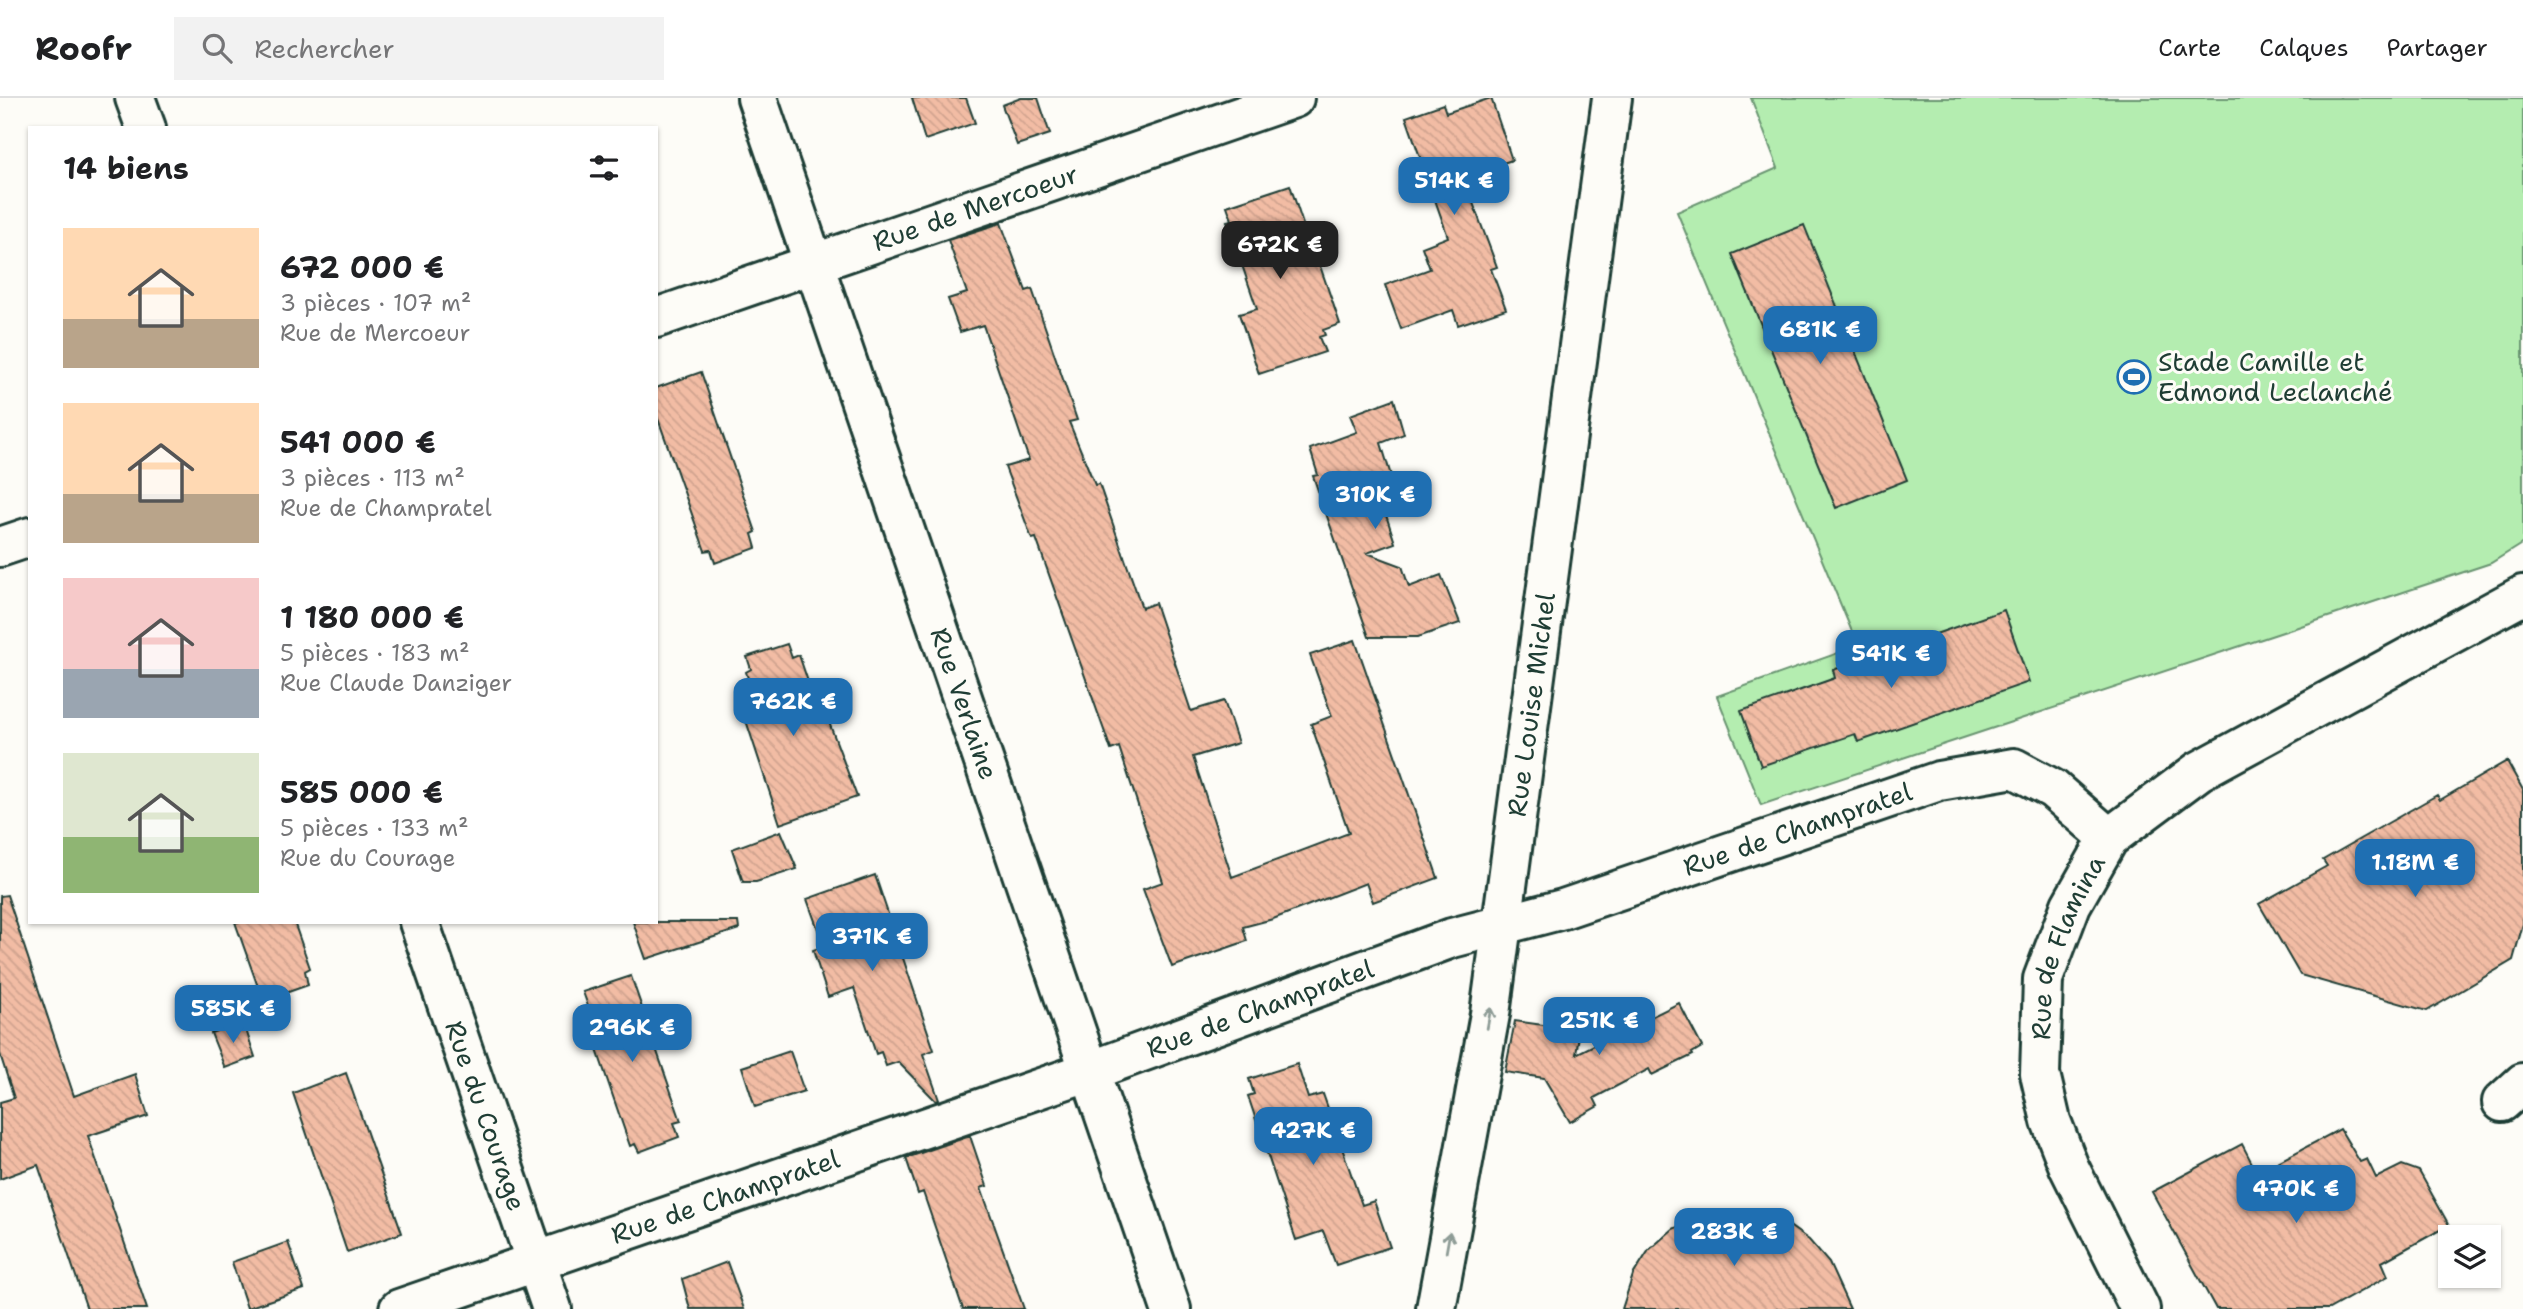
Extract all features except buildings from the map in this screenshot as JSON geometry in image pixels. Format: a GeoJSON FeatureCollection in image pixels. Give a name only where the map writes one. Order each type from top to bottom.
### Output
{"type":"FeatureCollection","features":[{"type":"Feature","properties":{"kind":"street"},"geometry":{"type":"LineString","coordinates":[[135,98],[145,126]]}},
{"type":"Feature","properties":{"kind":"street","name":"Rue Verlaine"},"geometry":{"type":"LineString","coordinates":[[757,98],[1171,1309]]}},
{"type":"Feature","properties":{"kind":"street","name":"Rue de Mercoeur"},"geometry":{"type":"LineString","coordinates":[[658,317],[1294,98]]}},
{"type":"Feature","properties":{"kind":"street","name":"Rue Louise Michel"},"geometry":{"type":"LineString","coordinates":[[1436,1309],[1490,1014],[1612,98]]}},
{"type":"Feature","properties":{"kind":"street"},"geometry":{"type":"LineString","coordinates":[[0,548],[28,538]]}},
{"type":"Feature","properties":{"kind":"street","name":"Rue de Flamina"},"geometry":{"type":"LineString","coordinates":[[2140,1309],[2069,1167],[2051,1121],[2040,1074],[2043,979],[2071,905],[2109,838],[2199,771],[2523,595]]}},
{"type":"Feature","properties":{"kind":"street","name":"Rue de Champratel"},"geometry":{"type":"LineString","coordinates":[[399,1309],[1090,1071],[1452,938],[1563,909],[1939,781],[2014,768],[2053,789],[2109,838]]}},
{"type":"Feature","properties":{"kind":"street","name":"Rue du Courage"},"geometry":{"type":"LineString","coordinates":[[420,924],[552,1309]]}},
{"type":"Feature","properties":{"kind":"green space","name":"Stade Camille et Edmond Leclanché"},"geometry":{"type":"Polygon","coordinates":[[[1751,98],[2523,98],[2523,543],[2491,563],[1761,805],[1717,696],[1858,646],[1677,212],[1778,168],[1751,98]]]}},
{"type":"Feature","properties":{"kind":"place","name":"Stade Camille et Edmond Leclanché"},"geometry":{"type":"Point","coordinates":[2134,377]}}]}
